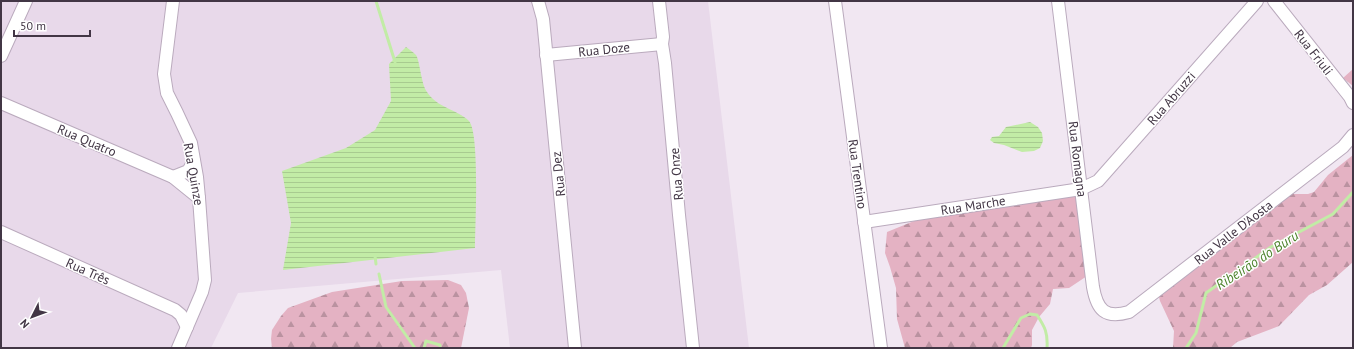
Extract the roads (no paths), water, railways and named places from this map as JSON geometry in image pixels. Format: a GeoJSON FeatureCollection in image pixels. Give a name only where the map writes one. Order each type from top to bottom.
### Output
{"type":"FeatureCollection","features":[{"type":"Feature","properties":{"kind":"street"},"geometry":{"type":"LineString","coordinates":[[1,56],[26,1]]}},
{"type":"Feature","properties":{"kind":"street","name":"Rua Quinze"},"geometry":{"type":"LineString","coordinates":[[173,1],[164,74],[167,93],[191,143],[200,198],[205,280],[202,292],[178,348]]}},
{"type":"Feature","properties":{"kind":"street","name":"Rua Dez"},"geometry":{"type":"LineString","coordinates":[[538,1],[543,19],[575,348]]}},
{"type":"Feature","properties":{"kind":"street","name":"Rua Onze"},"geometry":{"type":"LineString","coordinates":[[659,1],[679,215],[694,348]]}},
{"type":"Feature","properties":{"kind":"street","name":"Rua Trentino"},"geometry":{"type":"LineString","coordinates":[[835,1],[881,348]]}},
{"type":"Feature","properties":{"kind":"street","name":"Rua Romagna"},"geometry":{"type":"LineString","coordinates":[[1058,1],[1096,302],[1106,313]]}},
{"type":"Feature","properties":{"kind":"street","name":"Rua Abruzzi"},"geometry":{"type":"LineString","coordinates":[[1082,189],[1098,181],[1257,1]]}},
{"type":"Feature","properties":{"kind":"street","name":"Rua Friuli"},"geometry":{"type":"LineString","coordinates":[[1274,1],[1350,97],[1353,103]]}},
{"type":"Feature","properties":{"kind":"street","name":"Rua Doze"},"geometry":{"type":"LineString","coordinates":[[546,55],[662,44]]}},
{"type":"Feature","properties":{"kind":"street","name":"Rua Quatro"},"geometry":{"type":"LineString","coordinates":[[1,103],[173,177],[200,198]]}},
{"type":"Feature","properties":{"kind":"street","name":"Rua Valle D'Aosta"},"geometry":{"type":"LineString","coordinates":[[1106,313],[1117,316],[1128,312],[1343,147],[1353,135]]}},
{"type":"Feature","properties":{"kind":"street"},"geometry":{"type":"LineString","coordinates":[[173,177],[188,171],[194,161]]}},
{"type":"Feature","properties":{"kind":"street","name":"Rua Marche"},"geometry":{"type":"LineString","coordinates":[[864,222],[1082,189]]}},
{"type":"Feature","properties":{"kind":"street","name":"Rua Três"},"geometry":{"type":"LineString","coordinates":[[1,232],[175,310]]}},
{"type":"Feature","properties":{"kind":"street"},"geometry":{"type":"LineString","coordinates":[[175,310],[190,308],[197,304]]}},
{"type":"Feature","properties":{"kind":"street"},"geometry":{"type":"LineString","coordinates":[[175,310],[181,315],[187,327]]}},
{"type":"Feature","properties":{"kind":"waterway"},"geometry":{"type":"LineString","coordinates":[[376,1],[395,62]]}},
{"type":"Feature","properties":{"kind":"waterway","name":"Ribeirão do Buru"},"geometry":{"type":"LineString","coordinates":[[1186,348],[1196,333],[1206,293],[1271,247],[1333,214],[1353,192]]}},
{"type":"Feature","properties":{"kind":"waterway"},"geometry":{"type":"LineString","coordinates":[[375,256],[376,264]]}},
{"type":"Feature","properties":{"kind":"waterway"},"geometry":{"type":"LineString","coordinates":[[379,274],[386,307],[415,348]]}},
{"type":"Feature","properties":{"kind":"waterway","name":"Ribeirão do Buru"},"geometry":{"type":"LineString","coordinates":[[1003,348],[1021,318],[1030,314],[1037,315],[1044,327],[1047,338],[1047,348]]}},
{"type":"Feature","properties":{"kind":"waterway","name":"Ribeirão do Buru"},"geometry":{"type":"LineString","coordinates":[[424,348],[426,341],[440,345],[440,348]]}}]}
